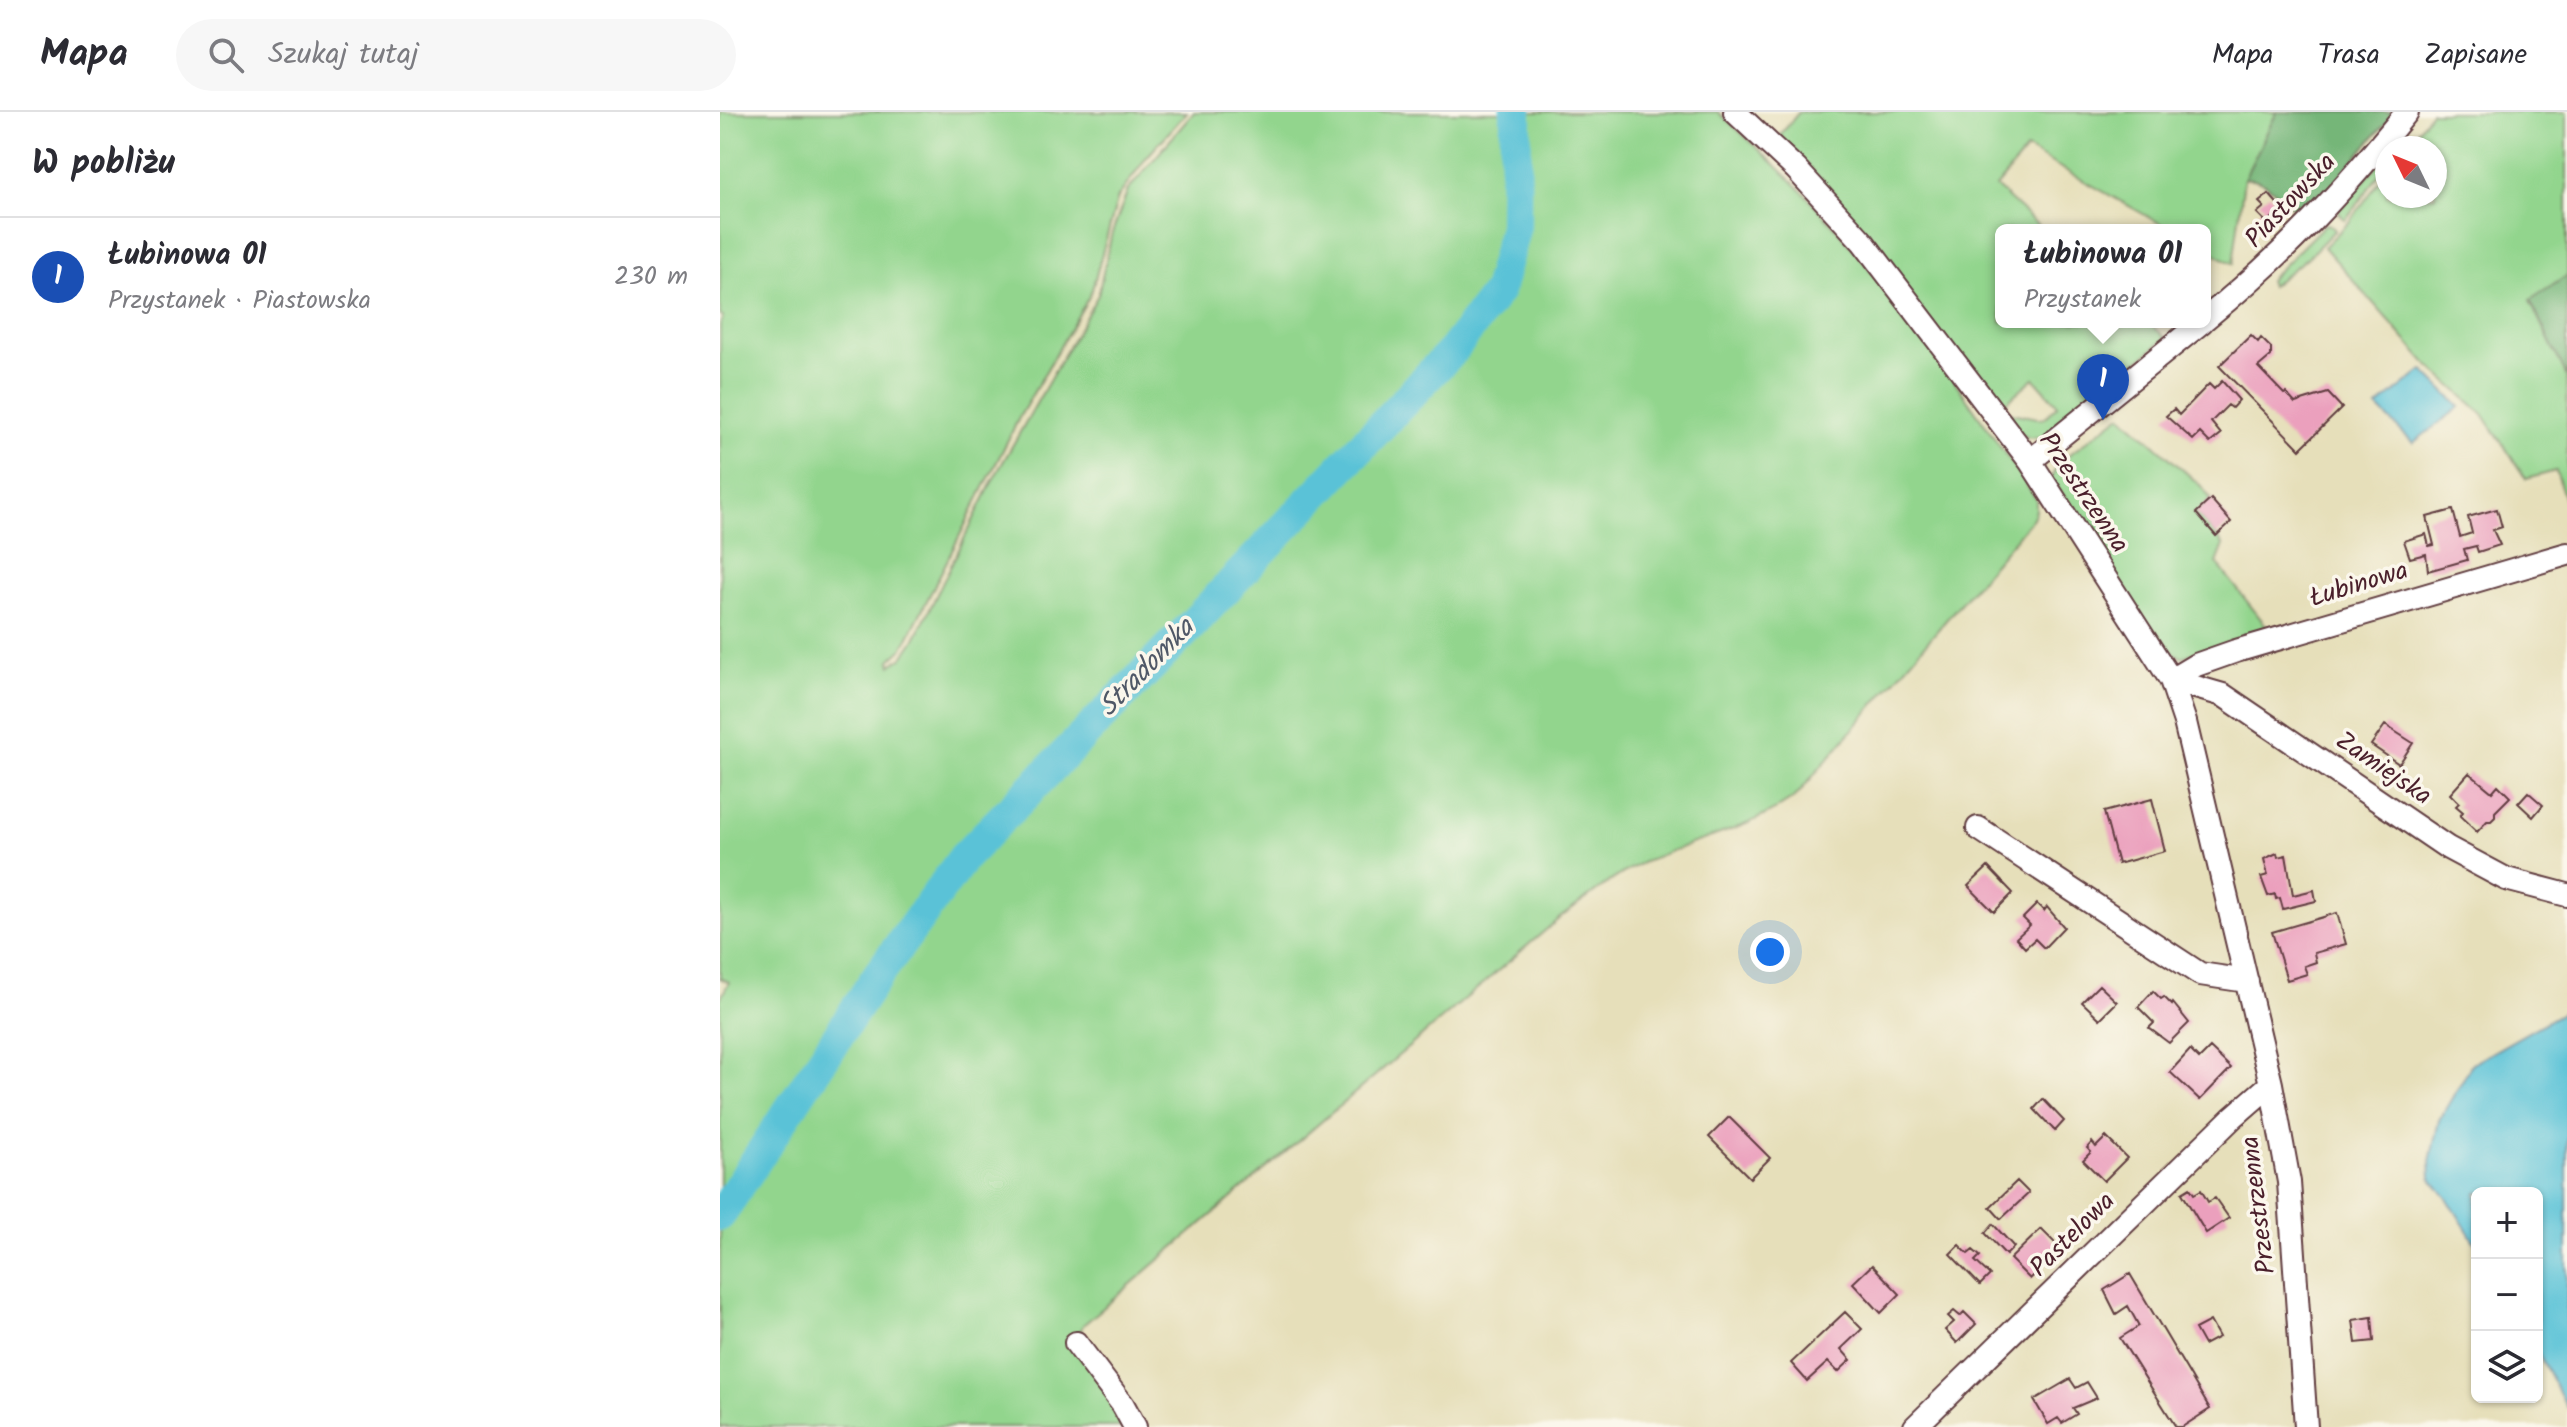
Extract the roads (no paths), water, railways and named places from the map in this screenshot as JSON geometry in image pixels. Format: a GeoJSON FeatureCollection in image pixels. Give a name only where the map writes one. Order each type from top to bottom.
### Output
{"type":"FeatureCollection","features":[{"type":"Feature","properties":{"kind":"street","name":"Przestrzenna"},"geometry":{"type":"LineString","coordinates":[[1735,112],[1796,169],[1863,242],[2030,461],[2171,680],[2185,722],[2247,981],[2271,1084],[2289,1182],[2306,1427]]}},
{"type":"Feature","properties":{"kind":"street","name":"Piastowska"},"geometry":{"type":"LineString","coordinates":[[2211,315],[2259,276],[2320,215],[2407,112]]}},
{"type":"Feature","properties":{"kind":"street","name":"Piastowska"},"geometry":{"type":"LineString","coordinates":[[2030,461],[2194,328]]}},
{"type":"Feature","properties":{"kind":"street","name":"Łubinowa"},"geometry":{"type":"LineString","coordinates":[[2171,680],[2196,665],[2236,651],[2567,554]]}},
{"type":"Feature","properties":{"kind":"street","name":"Zamiejska"},"geometry":{"type":"LineString","coordinates":[[2171,680],[2223,695],[2459,854],[2506,879],[2567,895]]}},
{"type":"Feature","properties":{"kind":"street"},"geometry":{"type":"LineString","coordinates":[[1978,828],[2200,974],[2247,981]]}},
{"type":"Feature","properties":{"kind":"street","name":"Pastelowa"},"geometry":{"type":"LineString","coordinates":[[1915,1427],[2232,1118],[2271,1084]]}},
{"type":"Feature","properties":{"kind":"street"},"geometry":{"type":"LineString","coordinates":[[1076,1343],[1123,1405],[1135,1427]]}},
{"type":"Feature","properties":{"kind":"water"},"geometry":{"type":"Polygon","coordinates":[[[2423,370],[2460,407],[2413,443],[2377,407],[2423,370]]]}},
{"type":"Feature","properties":{"kind":"water"},"geometry":{"type":"Polygon","coordinates":[[[2567,1010],[2567,1408],[2543,1362],[2543,1187],[2471,1187],[2471,1236],[2431,1178],[2430,1161],[2439,1120],[2472,1064],[2567,1010]]]}},
{"type":"Feature","properties":{"kind":"waterway","name":"Stradomka"},"geometry":{"type":"LineString","coordinates":[[720,1215],[878,975],[964,857],[1185,632],[1453,350],[1498,291],[1515,226],[1516,112]]}},
{"type":"Feature","properties":{"kind":"place","name":"Łubinowa 01"},"geometry":{"type":"Point","coordinates":[2103,420]}}]}
